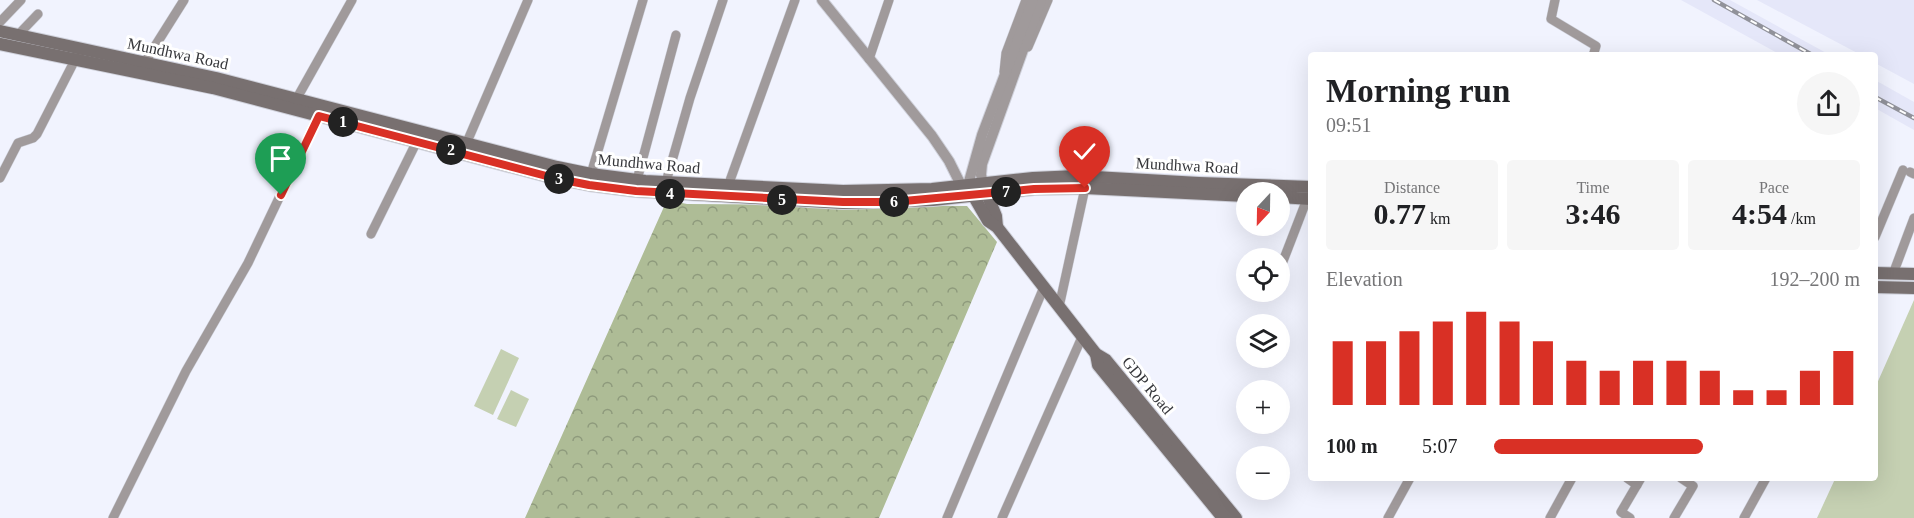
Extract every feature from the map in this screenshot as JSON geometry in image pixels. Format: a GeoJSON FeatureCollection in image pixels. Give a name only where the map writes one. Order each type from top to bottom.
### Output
{"type":"FeatureCollection","features":[{"type":"Feature","properties":{"kind":"main road","name":"Mundhwa Road"},"geometry":{"type":"LineString","coordinates":[[0,31],[38,46]]}},
{"type":"Feature","properties":{"kind":"main road","name":"Mundhwa Road"},"geometry":{"type":"LineString","coordinates":[[0,44],[38,46],[78,54],[213,88],[467,142],[557,167],[642,184],[843,202],[893,202],[967,189]]}},
{"type":"Feature","properties":{"kind":"main road","name":"Mundhwa Road"},"geometry":{"type":"LineString","coordinates":[[78,54],[145,62],[297,98],[321,111],[417,141],[554,178],[589,185],[666,182],[843,191],[893,191],[1085,188],[1199,183],[1308,195]]}},
{"type":"Feature","properties":{"kind":"main road","name":"Mundhwa Road"},"geometry":{"type":"LineString","coordinates":[[985,189],[1033,178],[1077,176],[1236,195]]}},
{"type":"Feature","properties":{"kind":"main road"},"geometry":{"type":"LineString","coordinates":[[967,189],[988,221],[997,226],[1096,354]]}},
{"type":"Feature","properties":{"kind":"main road"},"geometry":{"type":"LineString","coordinates":[[985,189],[996,216],[997,226]]}},
{"type":"Feature","properties":{"kind":"main road"},"geometry":{"type":"LineString","coordinates":[[1290,196],[1308,195]]}},
{"type":"Feature","properties":{"kind":"main road"},"geometry":{"type":"LineString","coordinates":[[1878,275],[1914,282]]}},
{"type":"Feature","properties":{"kind":"main road"},"geometry":{"type":"LineString","coordinates":[[1878,284],[1896,278],[1914,276]]}},
{"type":"Feature","properties":{"kind":"main road"},"geometry":{"type":"LineString","coordinates":[[1878,285],[1914,288]]}},
{"type":"Feature","properties":{"kind":"main road","name":"GDP Road"},"geometry":{"type":"LineString","coordinates":[[1096,354],[1098,365],[1223,518]]}},
{"type":"Feature","properties":{"kind":"main road","name":"GDP Road"},"geometry":{"type":"LineString","coordinates":[[1096,354],[1106,360],[1236,518]]}},
{"type":"Feature","properties":{"kind":"street"},"geometry":{"type":"LineString","coordinates":[[0,22],[21,0]]}},
{"type":"Feature","properties":{"kind":"street"},"geometry":{"type":"LineString","coordinates":[[145,62],[184,0]]}},
{"type":"Feature","properties":{"kind":"street"},"geometry":{"type":"LineString","coordinates":[[297,98],[352,0]]}},
{"type":"Feature","properties":{"kind":"street"},"geometry":{"type":"LineString","coordinates":[[467,142],[528,0]]}},
{"type":"Feature","properties":{"kind":"street"},"geometry":{"type":"LineString","coordinates":[[591,174],[643,0]]}},
{"type":"Feature","properties":{"kind":"street"},"geometry":{"type":"LineString","coordinates":[[666,182],[690,98],[723,0]]}},
{"type":"Feature","properties":{"kind":"street"},"geometry":{"type":"LineString","coordinates":[[728,186],[795,0]]}},
{"type":"Feature","properties":{"kind":"street"},"geometry":{"type":"LineString","coordinates":[[822,0],[932,136],[967,189]]}},
{"type":"Feature","properties":{"kind":"street"},"geometry":{"type":"LineString","coordinates":[[869,59],[889,0]]}},
{"type":"Feature","properties":{"kind":"street"},"geometry":{"type":"LineString","coordinates":[[1004,78],[1005,53],[1026,0]]}},
{"type":"Feature","properties":{"kind":"street"},"geometry":{"type":"LineString","coordinates":[[985,189],[981,175],[982,164],[1019,60],[1033,0]]}},
{"type":"Feature","properties":{"kind":"street"},"geometry":{"type":"LineString","coordinates":[[967,189],[982,135],[1004,78],[1027,24],[1041,0]]}},
{"type":"Feature","properties":{"kind":"street"},"geometry":{"type":"LineString","coordinates":[[1019,60],[1031,42],[1048,0]]}},
{"type":"Feature","properties":{"kind":"street"},"geometry":{"type":"LineString","coordinates":[[1555,0],[1551,19],[1596,46],[1594,52]]}},
{"type":"Feature","properties":{"kind":"street"},"geometry":{"type":"LineString","coordinates":[[17,36],[38,14]]}},
{"type":"Feature","properties":{"kind":"street"},"geometry":{"type":"LineString","coordinates":[[642,184],[676,35]]}},
{"type":"Feature","properties":{"kind":"street"},"geometry":{"type":"LineString","coordinates":[[0,178],[18,143],[33,138],[37,134],[78,54]]}},
{"type":"Feature","properties":{"kind":"street"},"geometry":{"type":"LineString","coordinates":[[113,518],[186,371],[248,262],[321,111]]}},
{"type":"Feature","properties":{"kind":"street"},"geometry":{"type":"LineString","coordinates":[[371,234],[417,141]]}},
{"type":"Feature","properties":{"kind":"street"},"geometry":{"type":"LineString","coordinates":[[1880,212],[1909,172]]}},
{"type":"Feature","properties":{"kind":"street"},"geometry":{"type":"LineString","coordinates":[[1059,307],[1085,188]]}},
{"type":"Feature","properties":{"kind":"street"},"geometry":{"type":"LineString","coordinates":[[1289,248],[1308,200]]}},
{"type":"Feature","properties":{"kind":"street"},"geometry":{"type":"LineString","coordinates":[[1896,278],[1914,218]]}},
{"type":"Feature","properties":{"kind":"street"},"geometry":{"type":"LineString","coordinates":[[947,518],[1044,287]]}},
{"type":"Feature","properties":{"kind":"street"},"geometry":{"type":"LineString","coordinates":[[1002,518],[1082,337]]}},
{"type":"Feature","properties":{"kind":"street"},"geometry":{"type":"LineString","coordinates":[[1388,518],[1406,481]]}},
{"type":"Feature","properties":{"kind":"street"},"geometry":{"type":"LineString","coordinates":[[1550,518],[1570,481]]}},
{"type":"Feature","properties":{"kind":"street"},"geometry":{"type":"LineString","coordinates":[[1674,518],[1694,486],[1686,481]]}},
{"type":"Feature","properties":{"kind":"street"},"geometry":{"type":"LineString","coordinates":[[1744,518],[1764,481]]}},
{"type":"Feature","properties":{"kind":"street"},"geometry":{"type":"LineString","coordinates":[[1630,518],[1617,515],[1639,482]]}},
{"type":"Feature","properties":{"kind":"shaded area"},"geometry":{"type":"Polygon","coordinates":[[[1681,0],[1730,0],[1825,52],[1776,52],[1681,0]]]}},
{"type":"Feature","properties":{"kind":"shaded area"},"geometry":{"type":"Polygon","coordinates":[[[1757,0],[1914,0],[1914,84],[1878,65],[1878,52],[1855,52],[1757,0]]]}},
{"type":"Feature","properties":{"kind":"shaded area"},"geometry":{"type":"Polygon","coordinates":[[[1878,82],[1914,102],[1914,130],[1878,110],[1878,82]]]}},
{"type":"Feature","properties":{"kind":"green space"},"geometry":{"type":"Polygon","coordinates":[[[667,200],[687,204],[967,206],[997,242],[879,518],[525,518],[667,200]]]}},
{"type":"Feature","properties":{"kind":"green space"},"geometry":{"type":"Polygon","coordinates":[[[1914,300],[1914,518],[1817,518],[1834,481],[1878,481],[1878,381],[1914,300]]]}},
{"type":"Feature","properties":{"kind":"green space"},"geometry":{"type":"Polygon","coordinates":[[[501,349],[519,358],[493,415],[474,406],[501,349]]]}},
{"type":"Feature","properties":{"kind":"green space"},"geometry":{"type":"Polygon","coordinates":[[[511,390],[529,399],[516,427],[497,419],[511,390]]]}},
{"type":"Feature","properties":{"kind":"railway"},"geometry":{"type":"LineString","coordinates":[[1714,0],[1807,52]]}},
{"type":"Feature","properties":{"kind":"railway"},"geometry":{"type":"LineString","coordinates":[[1878,99],[1914,118]]}},
{"type":"Feature","properties":{"kind":"route"},"geometry":{"type":"LineString","coordinates":[[281,195],[319,116],[554,178],[636,191],[788,201],[893,202],[1034,189],[1085,188]]}}]}
